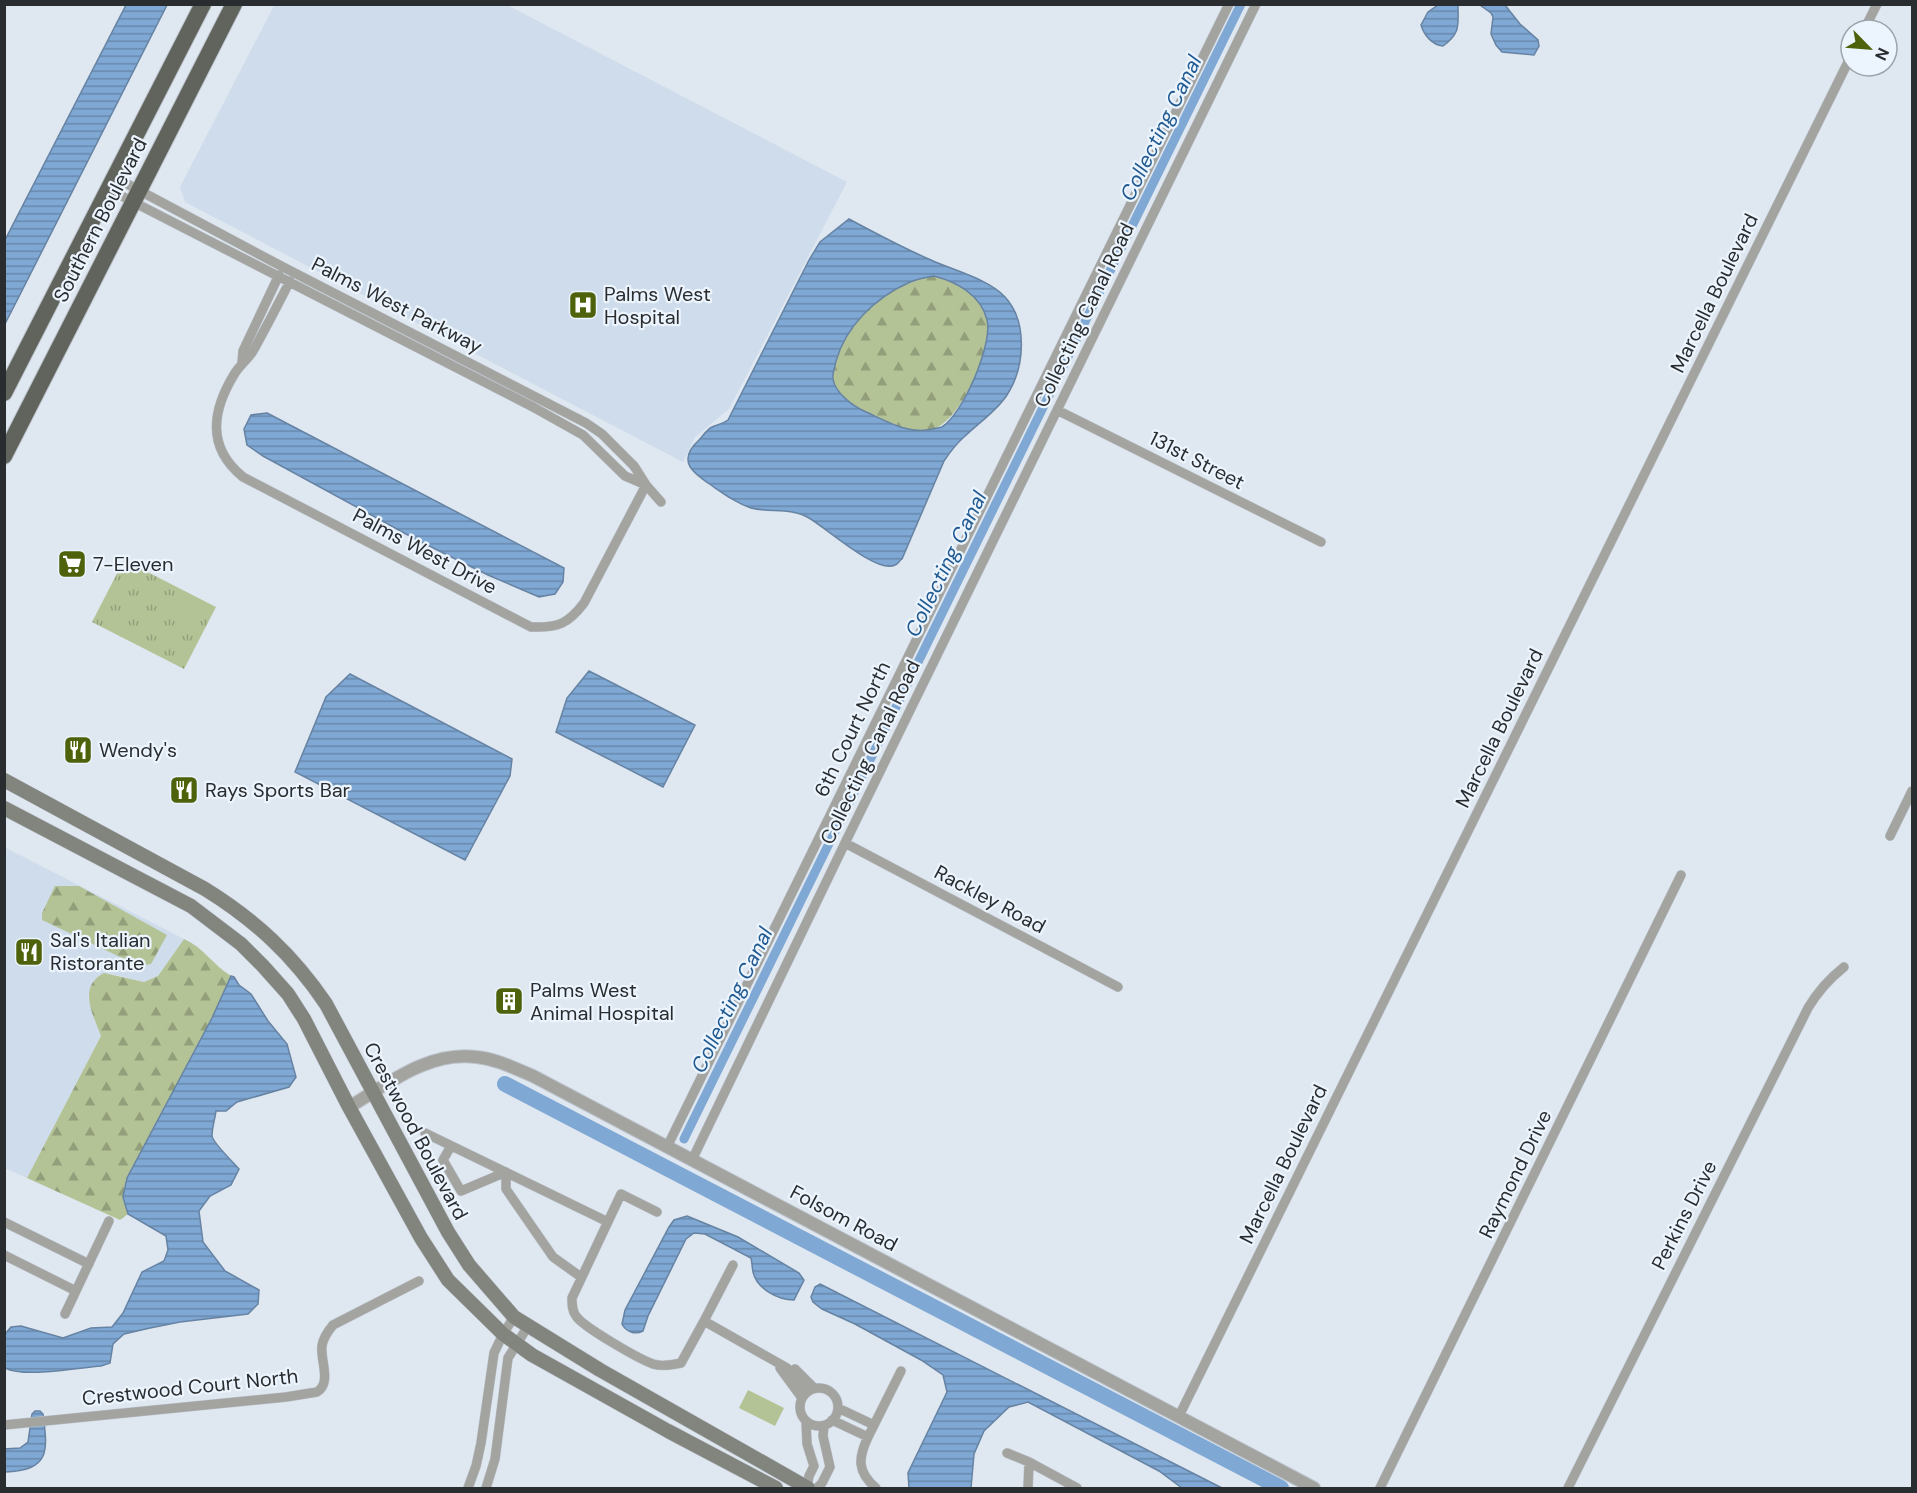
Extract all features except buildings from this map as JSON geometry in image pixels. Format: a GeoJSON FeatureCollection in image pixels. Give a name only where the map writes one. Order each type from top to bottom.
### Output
{"type":"FeatureCollection","features":[{"type":"Feature","properties":{"kind":"highway","name":"Southern Boulevard"},"geometry":{"type":"LineString","coordinates":[[4,393],[204,4]]}},
{"type":"Feature","properties":{"kind":"highway","name":"Southern Boulevard"},"geometry":{"type":"LineString","coordinates":[[4,456],[234,4]]}},
{"type":"Feature","properties":{"kind":"main road","name":"Crestwood Boulevard"},"geometry":{"type":"LineString","coordinates":[[4,780],[205,889],[234,907],[263,930],[309,980],[326,1005],[448,1232],[470,1265],[514,1317],[600,1371],[810,1488]]}},
{"type":"Feature","properties":{"kind":"main road"},"geometry":{"type":"LineString","coordinates":[[4,808],[191,906],[241,944],[282,987],[304,1019],[421,1238],[448,1280],[503,1334],[575,1379],[776,1488]]}},
{"type":"Feature","properties":{"kind":"street","name":"6th Court North"},"geometry":{"type":"LineString","coordinates":[[667,1147],[1229,4]]}},
{"type":"Feature","properties":{"kind":"street","name":"Collecting Canal Road"},"geometry":{"type":"LineString","coordinates":[[692,1160],[844,843],[1256,4]]}},
{"type":"Feature","properties":{"kind":"street"},"geometry":{"type":"LineString","coordinates":[[1870,18],[1877,4]]}},
{"type":"Feature","properties":{"kind":"street","name":"Marcella Boulevard"},"geometry":{"type":"LineString","coordinates":[[1179,1416],[1840,78]]}},
{"type":"Feature","properties":{"kind":"street","name":"Palms West Parkway"},"geometry":{"type":"LineString","coordinates":[[111,183],[290,281],[583,435],[625,476],[646,485]]}},
{"type":"Feature","properties":{"kind":"street","name":"Palms West Parkway"},"geometry":{"type":"LineString","coordinates":[[136,196],[283,267],[586,423],[602,434],[634,466],[646,485],[661,502]]}},
{"type":"Feature","properties":{"kind":"street","name":"Palms West Drive"},"geometry":{"type":"LineString","coordinates":[[242,363],[243,351],[279,275]]}},
{"type":"Feature","properties":{"kind":"street","name":"Palms West Drive"},"geometry":{"type":"LineString","coordinates":[[290,281],[251,355],[242,363],[222,398],[217,419],[218,441],[224,457],[231,467],[243,477],[531,627],[548,628],[563,624],[574,616],[584,603],[646,485]]}},
{"type":"Feature","properties":{"kind":"street","name":"131st Street"},"geometry":{"type":"LineString","coordinates":[[1058,410],[1321,542]]}},
{"type":"Feature","properties":{"kind":"street"},"geometry":{"type":"LineString","coordinates":[[1890,836],[1912,791]]}},
{"type":"Feature","properties":{"kind":"street","name":"Rackley Road"},"geometry":{"type":"LineString","coordinates":[[844,843],[1118,987]]}},
{"type":"Feature","properties":{"kind":"street","name":"Raymond Drive"},"geometry":{"type":"LineString","coordinates":[[1380,1488],[1681,875]]}},
{"type":"Feature","properties":{"kind":"street","name":"Perkins Drive"},"geometry":{"type":"LineString","coordinates":[[1568,1488],[1808,1008],[1817,993],[1844,967]]}},
{"type":"Feature","properties":{"kind":"street","name":"Folsom Road"},"geometry":{"type":"LineString","coordinates":[[349,1107],[429,1062],[453,1057],[475,1056],[501,1063],[533,1076],[1314,1488]]}},
{"type":"Feature","properties":{"kind":"street"},"geometry":{"type":"LineString","coordinates":[[425,1133],[608,1222]]}},
{"type":"Feature","properties":{"kind":"street"},"geometry":{"type":"LineString","coordinates":[[451,1146],[443,1160],[461,1191],[506,1172]]}},
{"type":"Feature","properties":{"kind":"street"},"geometry":{"type":"LineString","coordinates":[[506,1172],[506,1189],[553,1257],[581,1277]]}},
{"type":"Feature","properties":{"kind":"street"},"geometry":{"type":"LineString","coordinates":[[657,1212],[621,1194],[572,1298],[576,1317],[587,1328],[653,1364],[669,1366],[681,1363],[733,1265]]}},
{"type":"Feature","properties":{"kind":"street"},"geometry":{"type":"LineString","coordinates":[[65,1314],[110,1221]]}},
{"type":"Feature","properties":{"kind":"street"},"geometry":{"type":"LineString","coordinates":[[4,1222],[89,1264]]}},
{"type":"Feature","properties":{"kind":"street"},"geometry":{"type":"LineString","coordinates":[[4,1255],[76,1291]]}},
{"type":"Feature","properties":{"kind":"street","name":"Crestwood Court North"},"geometry":{"type":"LineString","coordinates":[[4,1425],[317,1392],[325,1380],[322,1345],[333,1325],[419,1281]]}},
{"type":"Feature","properties":{"kind":"street"},"geometry":{"type":"LineString","coordinates":[[468,1488],[481,1443],[494,1353],[514,1317]]}},
{"type":"Feature","properties":{"kind":"street"},"geometry":{"type":"LineString","coordinates":[[704,1321],[787,1368],[808,1392]]}},
{"type":"Feature","properties":{"kind":"street"},"geometry":{"type":"LineString","coordinates":[[486,1488],[495,1459],[508,1358],[528,1326]]}},
{"type":"Feature","properties":{"kind":"street"},"geometry":{"type":"LineString","coordinates":[[876,1488],[867,1482],[861,1467],[860,1454],[901,1371]]}},
{"type":"Feature","properties":{"kind":"street"},"geometry":{"type":"LineString","coordinates":[[826,1389],[835,1396],[833,1417],[823,1436],[830,1467],[822,1483],[810,1488],[809,1476],[814,1466],[807,1444],[806,1421],[800,1411],[808,1392],[826,1389]]}},
{"type":"Feature","properties":{"kind":"street"},"geometry":{"type":"LineString","coordinates":[[806,1421],[817,1426],[833,1417],[871,1431]]}},
{"type":"Feature","properties":{"kind":"street"},"geometry":{"type":"LineString","coordinates":[[1007,1453],[1077,1488]]}},
{"type":"Feature","properties":{"kind":"street"},"geometry":{"type":"LineString","coordinates":[[1028,1488],[1029,1462]]}},
{"type":"Feature","properties":{"kind":"shaded area","name":"Palms West Hospital"},"geometry":{"type":"Polygon","coordinates":[[[275,4],[507,5],[847,182],[729,409],[695,437],[683,462],[185,202],[180,187],[275,4]]]}},
{"type":"Feature","properties":{"kind":"shaded area"},"geometry":{"type":"Polygon","coordinates":[[[4,847],[184,939],[158,976],[144,982],[112,974],[88,996],[101,1036],[27,1178],[5,1169],[4,847]]]}},
{"type":"Feature","properties":{"kind":"green space"},"geometry":{"type":"Polygon","coordinates":[[[934,275],[951,281],[974,297],[984,311],[988,332],[980,365],[973,382],[954,413],[944,423],[933,429],[906,429],[864,411],[845,398],[834,384],[833,375],[841,348],[863,314],[896,289],[934,275]]]}},
{"type":"Feature","properties":{"kind":"green space"},"geometry":{"type":"Polygon","coordinates":[[[124,560],[216,607],[184,669],[92,622],[124,560]]]}},
{"type":"Feature","properties":{"kind":"green space"},"geometry":{"type":"Polygon","coordinates":[[[167,594],[204,612],[196,631],[158,612],[167,594]]]}},
{"type":"Feature","properties":{"kind":"green space"},"geometry":{"type":"Polygon","coordinates":[[[55,886],[79,886],[167,935],[151,964],[139,966],[42,920],[42,913],[55,886]]]}},
{"type":"Feature","properties":{"kind":"green space"},"geometry":{"type":"Polygon","coordinates":[[[184,939],[191,942],[231,976],[212,1018],[127,1178],[123,1197],[128,1214],[120,1220],[27,1178],[101,1036],[89,1002],[91,986],[104,973],[144,982],[158,976],[184,939]]]}},
{"type":"Feature","properties":{"kind":"green space"},"geometry":{"type":"Polygon","coordinates":[[[748,1390],[784,1408],[775,1426],[739,1408],[748,1390]]]}},
{"type":"Feature","properties":{"kind":"water"},"geometry":{"type":"Polygon","coordinates":[[[126,5],[167,5],[5,324],[5,240],[126,5]]]}},
{"type":"Feature","properties":{"kind":"water"},"geometry":{"type":"Polygon","coordinates":[[[1438,5],[1458,5],[1456,33],[1443,46],[1429,39],[1421,25],[1428,12],[1438,5]]]}},
{"type":"Feature","properties":{"kind":"water"},"geometry":{"type":"Polygon","coordinates":[[[1480,5],[1505,5],[1520,24],[1538,40],[1539,46],[1534,55],[1502,52],[1491,34],[1493,17],[1480,5]]]}},
{"type":"Feature","properties":{"kind":"water"},"geometry":{"type":"Polygon","coordinates":[[[849,219],[910,250],[990,285],[1005,297],[1018,319],[1020,358],[1013,384],[998,407],[958,442],[944,461],[902,559],[895,565],[887,566],[865,557],[817,523],[795,512],[751,508],[740,504],[698,476],[688,460],[692,447],[707,431],[728,420],[820,242],[849,219]],[[934,276],[911,282],[873,305],[854,325],[836,361],[833,379],[841,394],[860,409],[906,429],[924,430],[942,427],[950,420],[975,378],[985,345],[988,331],[987,320],[979,303],[967,291],[934,276]]]}},
{"type":"Feature","properties":{"kind":"water"},"geometry":{"type":"Polygon","coordinates":[[[267,413],[564,568],[563,582],[555,594],[539,597],[417,540],[263,456],[247,445],[244,429],[251,415],[267,413]]]}},
{"type":"Feature","properties":{"kind":"water"},"geometry":{"type":"Polygon","coordinates":[[[589,671],[695,725],[663,787],[556,732],[567,698],[589,671]]]}},
{"type":"Feature","properties":{"kind":"water"},"geometry":{"type":"Polygon","coordinates":[[[350,674],[512,759],[510,776],[465,860],[295,772],[326,697],[350,674]]]}},
{"type":"Feature","properties":{"kind":"water"},"geometry":{"type":"Polygon","coordinates":[[[231,976],[251,994],[268,1021],[287,1044],[296,1077],[289,1087],[237,1102],[226,1111],[216,1111],[213,1127],[213,1139],[239,1169],[231,1185],[210,1196],[199,1211],[203,1242],[225,1271],[259,1290],[258,1304],[248,1314],[180,1322],[124,1334],[113,1344],[110,1363],[101,1366],[38,1372],[14,1371],[5,1368],[5,1334],[11,1327],[21,1326],[63,1338],[91,1328],[112,1327],[123,1313],[142,1272],[164,1261],[168,1250],[166,1236],[128,1214],[123,1197],[127,1178],[212,1018],[231,976]]]}},
{"type":"Feature","properties":{"kind":"water"},"geometry":{"type":"Polygon","coordinates":[[[687,1216],[738,1237],[799,1273],[804,1280],[794,1300],[775,1296],[759,1284],[753,1272],[751,1258],[705,1234],[694,1233],[686,1239],[648,1316],[643,1331],[634,1333],[628,1331],[622,1324],[625,1310],[669,1227],[674,1220],[687,1216]]]}},
{"type":"Feature","properties":{"kind":"water"},"geometry":{"type":"Polygon","coordinates":[[[820,1284],[1222,1488],[1182,1488],[1159,1471],[1028,1402],[1009,1407],[984,1431],[974,1454],[971,1488],[909,1488],[908,1473],[947,1392],[943,1375],[921,1360],[855,1324],[822,1309],[813,1302],[811,1297],[815,1287],[820,1284]]]}},
{"type":"Feature","properties":{"kind":"water"},"geometry":{"type":"Polygon","coordinates":[[[35,1411],[43,1414],[46,1439],[43,1456],[31,1467],[5,1472],[4,1449],[20,1448],[28,1442],[32,1414],[35,1411]]]}},
{"type":"Feature","properties":{"kind":"waterway","name":"Collecting Canal"},"geometry":{"type":"LineString","coordinates":[[684,1139],[1241,4]]}},
{"type":"Feature","properties":{"kind":"waterway"},"geometry":{"type":"LineString","coordinates":[[505,1084],[1281,1488]]}},
{"type":"Feature","properties":{"kind":"place","name":"Palms West Hospital"},"geometry":{"type":"Point","coordinates":[583,305]}},
{"type":"Feature","properties":{"kind":"place","name":"7-Eleven"},"geometry":{"type":"Point","coordinates":[72,564]}},
{"type":"Feature","properties":{"kind":"place","name":"Wendy's"},"geometry":{"type":"Point","coordinates":[78,750]}},
{"type":"Feature","properties":{"kind":"place","name":"Rays Sports Bar"},"geometry":{"type":"Point","coordinates":[184,790]}},
{"type":"Feature","properties":{"kind":"place","name":"Sal's Italian Ristorante"},"geometry":{"type":"Point","coordinates":[29,952]}},
{"type":"Feature","properties":{"kind":"place","name":"Palms West Animal Hospital"},"geometry":{"type":"Point","coordinates":[509,1001]}}]}
